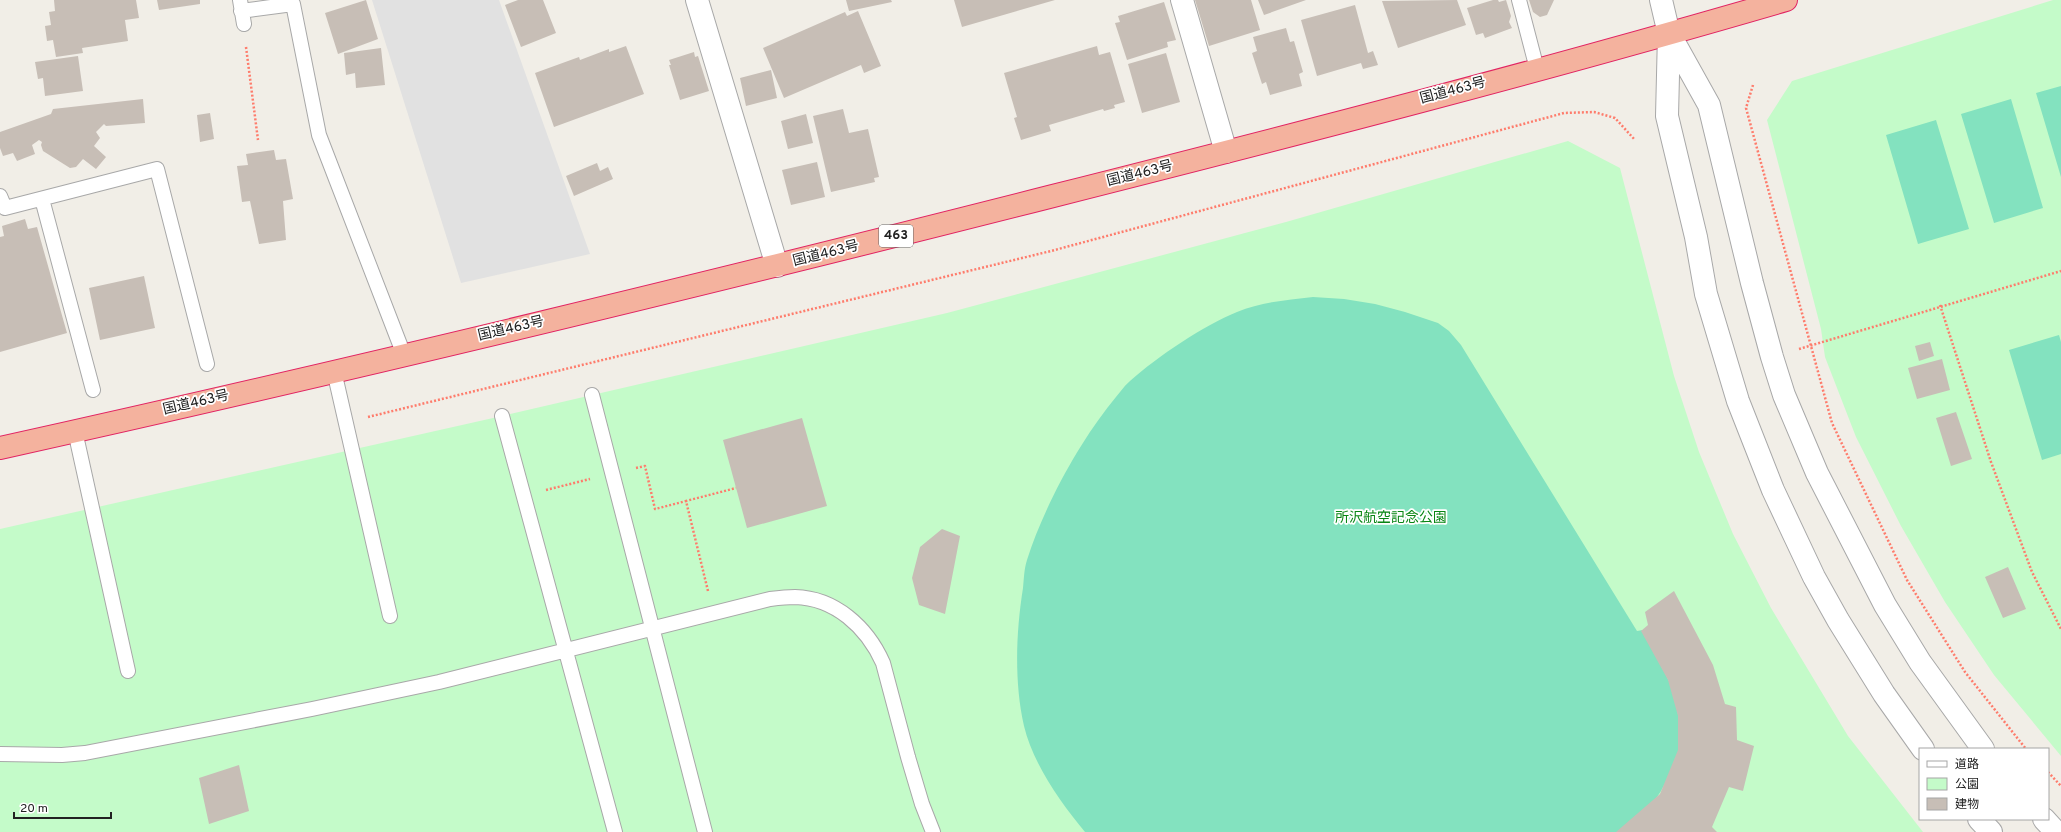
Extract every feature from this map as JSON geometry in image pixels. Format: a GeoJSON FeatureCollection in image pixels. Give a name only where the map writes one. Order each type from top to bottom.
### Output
{"type":"FeatureCollection","features":[{"type":"Feature","properties":{"kind":"highway","name":"国道463号"},"geometry":{"type":"LineString","coordinates":[[0,448],[404,355],[777,266],[1226,152],[1669,34],[1786,0]]}},
{"type":"Feature","properties":{"kind":"street"},"geometry":{"type":"LineString","coordinates":[[697,0],[777,266]]}},
{"type":"Feature","properties":{"kind":"street"},"geometry":{"type":"LineString","coordinates":[[1182,0],[1226,152]]}},
{"type":"Feature","properties":{"kind":"street"},"geometry":{"type":"LineString","coordinates":[[1662,0],[1669,34],[1668,116],[1696,237],[1706,294],[1738,401],[1773,490],[1814,576],[1838,620],[1884,694],[1922,748]]}},
{"type":"Feature","properties":{"kind":"street"},"geometry":{"type":"LineString","coordinates":[[1669,34],[1709,105],[1752,283],[1772,357],[1784,395],[1817,473],[1885,605],[1920,662],[1982,748]]}},
{"type":"Feature","properties":{"kind":"street"},"geometry":{"type":"LineString","coordinates":[[1980,820],[1991,832]]}},
{"type":"Feature","properties":{"kind":"street"},"geometry":{"type":"LineString","coordinates":[[2045,820],[2056,832]]}},
{"type":"Feature","properties":{"kind":"lane"},"geometry":{"type":"LineString","coordinates":[[1519,0],[1537,69]]}},
{"type":"Feature","properties":{"kind":"lane"},"geometry":{"type":"LineString","coordinates":[[242,12],[292,4],[319,135],[404,355]]}},
{"type":"Feature","properties":{"kind":"lane"},"geometry":{"type":"LineString","coordinates":[[0,196],[5,208],[157,169],[207,364]]}},
{"type":"Feature","properties":{"kind":"lane"},"geometry":{"type":"LineString","coordinates":[[42,199],[93,390]]}},
{"type":"Feature","properties":{"kind":"lane"},"geometry":{"type":"LineString","coordinates":[[334,371],[390,616]]}},
{"type":"Feature","properties":{"kind":"lane"},"geometry":{"type":"LineString","coordinates":[[592,396],[705,832]]}},
{"type":"Feature","properties":{"kind":"lane"},"geometry":{"type":"LineString","coordinates":[[502,416],[615,832]]}},
{"type":"Feature","properties":{"kind":"lane"},"geometry":{"type":"LineString","coordinates":[[75,431],[128,671]]}},
{"type":"Feature","properties":{"kind":"lane"},"geometry":{"type":"LineString","coordinates":[[0,754],[62,755],[113,749],[167,736],[312,709],[439,682],[770,598],[795,597],[817,601],[836,609],[864,631],[875,645],[883,663],[910,764],[933,832]]}},
{"type":"Feature","properties":{"kind":"path"},"geometry":{"type":"LineString","coordinates":[[242,12],[258,140]]}},
{"type":"Feature","properties":{"kind":"path"},"geometry":{"type":"LineString","coordinates":[[1753,85],[1746,108],[1832,423],[1907,580],[1965,672],[2025,748]]}},
{"type":"Feature","properties":{"kind":"path"},"geometry":{"type":"LineString","coordinates":[[365,418],[1043,253],[1564,113],[1594,112],[1615,118],[1635,140]]}},
{"type":"Feature","properties":{"kind":"path"},"geometry":{"type":"LineString","coordinates":[[1772,357],[2061,271]]}},
{"type":"Feature","properties":{"kind":"path"},"geometry":{"type":"LineString","coordinates":[[1940,306],[1991,462],[2032,572],[2061,629]]}},
{"type":"Feature","properties":{"kind":"path"},"geometry":{"type":"LineString","coordinates":[[713,612],[686,501],[736,488]]}},
{"type":"Feature","properties":{"kind":"path"},"geometry":{"type":"LineString","coordinates":[[2049,773],[2061,786]]}},
{"type":"Feature","properties":{"kind":"green space"},"geometry":{"type":"Polygon","coordinates":[[[2053,0],[2061,0],[2061,756],[1994,675],[1945,602],[1901,526],[1856,437],[1825,357],[1821,329],[1767,120],[1792,81],[2053,0]]]}},
{"type":"Feature","properties":{"kind":"green space"},"geometry":{"type":"Polygon","coordinates":[[[2061,86],[2061,177],[2036,93],[2061,86]]]}},
{"type":"Feature","properties":{"kind":"green space"},"geometry":{"type":"Polygon","coordinates":[[[2011,99],[2043,208],[1994,223],[1961,114],[2011,99]]]}},
{"type":"Feature","properties":{"kind":"green space"},"geometry":{"type":"Polygon","coordinates":[[[1936,120],[1969,229],[1918,244],[1886,135],[1936,120]]]}},
{"type":"Feature","properties":{"kind":"green space","name":"所沢航空記念公園"},"geometry":{"type":"Polygon","coordinates":[[[1568,141],[1620,168],[1674,376],[1699,452],[1733,534],[1771,608],[1848,736],[1923,832],[0,832],[0,529],[502,416],[947,313],[1286,222],[1568,141]]]}},
{"type":"Feature","properties":{"kind":"green space"},"geometry":{"type":"Polygon","coordinates":[[[1313,297],[1344,299],[1375,304],[1438,323],[1449,331],[1461,345],[1637,631],[1643,630],[1673,689],[1681,729],[1678,759],[1661,791],[1649,809],[1624,832],[1085,832],[1067,809],[1041,769],[1028,740],[1021,709],[1017,675],[1019,622],[1026,563],[1042,520],[1074,457],[1099,419],[1127,383],[1167,352],[1210,325],[1237,312],[1284,300],[1313,297]]]}},
{"type":"Feature","properties":{"kind":"green space"},"geometry":{"type":"Polygon","coordinates":[[[2059,335],[2061,342],[2061,454],[2042,460],[2009,350],[2059,335]]]}},
{"type":"Feature","properties":{"kind":"shaded area"},"geometry":{"type":"Polygon","coordinates":[[[372,0],[499,0],[590,254],[461,283],[372,0]]]}},
{"type":"Feature","properties":{"kind":"building"},"geometry":{"type":"Polygon","coordinates":[[[54,0],[136,0],[139,18],[125,20],[128,41],[82,48],[83,53],[56,57],[53,40],[47,41],[45,26],[51,25],[49,12],[55,11],[54,0]]]}},
{"type":"Feature","properties":{"kind":"building"},"geometry":{"type":"Polygon","coordinates":[[[157,0],[200,0],[200,4],[159,10],[157,0]]]}},
{"type":"Feature","properties":{"kind":"building"},"geometry":{"type":"Polygon","coordinates":[[[366,0],[378,39],[338,54],[325,13],[366,0]]]}},
{"type":"Feature","properties":{"kind":"building"},"geometry":{"type":"Polygon","coordinates":[[[518,0],[543,0],[556,33],[521,47],[505,5],[518,0]]]}},
{"type":"Feature","properties":{"kind":"building"},"geometry":{"type":"Polygon","coordinates":[[[846,0],[891,0],[892,2],[849,11],[846,0]]]}},
{"type":"Feature","properties":{"kind":"building"},"geometry":{"type":"Polygon","coordinates":[[[954,0],[1055,0],[962,27],[954,0]]]}},
{"type":"Feature","properties":{"kind":"building"},"geometry":{"type":"Polygon","coordinates":[[[1195,0],[1251,0],[1260,30],[1209,46],[1195,0]]]}},
{"type":"Feature","properties":{"kind":"building"},"geometry":{"type":"Polygon","coordinates":[[[1258,0],[1306,0],[1264,15],[1258,0]]]}},
{"type":"Feature","properties":{"kind":"building"},"geometry":{"type":"Polygon","coordinates":[[[1457,0],[1466,25],[1398,48],[1382,1],[1457,0]]]}},
{"type":"Feature","properties":{"kind":"building"},"geometry":{"type":"Polygon","coordinates":[[[1493,0],[1498,0],[1499,2],[1506,0],[1511,16],[1509,22],[1512,28],[1485,38],[1483,33],[1476,35],[1467,8],[1493,0]]]}},
{"type":"Feature","properties":{"kind":"building"},"geometry":{"type":"Polygon","coordinates":[[[1529,0],[1554,0],[1547,15],[1540,17],[1533,12],[1529,0]]]}},
{"type":"Feature","properties":{"kind":"building"},"geometry":{"type":"Polygon","coordinates":[[[1164,2],[1176,40],[1167,42],[1168,47],[1127,60],[1115,23],[1120,22],[1118,16],[1164,2]]]}},
{"type":"Feature","properties":{"kind":"building"},"geometry":{"type":"Polygon","coordinates":[[[1355,5],[1368,53],[1373,51],[1378,65],[1363,69],[1361,63],[1317,76],[1301,20],[1355,5]]]}},
{"type":"Feature","properties":{"kind":"building"},"geometry":{"type":"Polygon","coordinates":[[[858,11],[881,66],[864,73],[861,65],[784,98],[763,48],[845,12],[847,16],[858,11]]]}},
{"type":"Feature","properties":{"kind":"building"},"geometry":{"type":"Polygon","coordinates":[[[1286,28],[1290,42],[1294,41],[1303,72],[1299,74],[1302,86],[1270,95],[1266,82],[1262,84],[1252,53],[1257,51],[1253,37],[1286,28]]]}},
{"type":"Feature","properties":{"kind":"building"},"geometry":{"type":"Polygon","coordinates":[[[626,46],[644,94],[554,127],[535,73],[579,57],[580,60],[609,49],[609,52],[626,46]]]}},
{"type":"Feature","properties":{"kind":"building"},"geometry":{"type":"Polygon","coordinates":[[[1097,46],[1099,55],[1110,52],[1125,102],[1114,105],[1115,108],[1104,111],[1103,109],[1049,125],[1051,131],[1021,140],[1014,118],[1017,117],[1004,73],[1097,46]]]}},
{"type":"Feature","properties":{"kind":"building"},"geometry":{"type":"Polygon","coordinates":[[[381,48],[385,85],[356,88],[355,73],[346,75],[344,53],[381,48]]]}},
{"type":"Feature","properties":{"kind":"building"},"geometry":{"type":"Polygon","coordinates":[[[694,52],[695,57],[698,56],[709,91],[680,100],[669,65],[671,65],[669,60],[694,52]]]}},
{"type":"Feature","properties":{"kind":"building"},"geometry":{"type":"Polygon","coordinates":[[[1166,53],[1180,102],[1142,113],[1128,64],[1166,53]]]}},
{"type":"Feature","properties":{"kind":"building"},"geometry":{"type":"Polygon","coordinates":[[[78,56],[83,91],[45,96],[43,78],[38,79],[35,62],[78,56]]]}},
{"type":"Feature","properties":{"kind":"building"},"geometry":{"type":"Polygon","coordinates":[[[771,70],[777,98],[746,106],[740,78],[771,70]]]}},
{"type":"Feature","properties":{"kind":"building"},"geometry":{"type":"Polygon","coordinates":[[[143,99],[145,123],[106,126],[104,124],[96,132],[100,138],[94,146],[106,157],[96,169],[83,159],[76,167],[70,168],[43,151],[41,145],[42,142],[39,140],[32,145],[35,154],[17,161],[13,153],[3,156],[0,148],[0,132],[51,114],[53,109],[143,99]]]}},
{"type":"Feature","properties":{"kind":"building"},"geometry":{"type":"Polygon","coordinates":[[[843,109],[849,133],[868,129],[879,177],[874,178],[875,182],[831,192],[813,116],[843,109]]]}},
{"type":"Feature","properties":{"kind":"building"},"geometry":{"type":"Polygon","coordinates":[[[210,113],[214,139],[200,142],[197,115],[210,113]]]}},
{"type":"Feature","properties":{"kind":"building"},"geometry":{"type":"Polygon","coordinates":[[[806,114],[813,143],[788,149],[781,121],[806,114]]]}},
{"type":"Feature","properties":{"kind":"building"},"geometry":{"type":"Polygon","coordinates":[[[274,150],[276,160],[286,159],[293,199],[283,201],[286,240],[259,244],[250,201],[242,202],[237,166],[248,165],[246,154],[274,150]]]}},
{"type":"Feature","properties":{"kind":"building"},"geometry":{"type":"Polygon","coordinates":[[[817,162],[825,197],[791,205],[782,170],[817,162]]]}},
{"type":"Feature","properties":{"kind":"building"},"geometry":{"type":"Polygon","coordinates":[[[597,163],[600,171],[608,167],[613,179],[574,196],[566,176],[597,163]]]}},
{"type":"Feature","properties":{"kind":"building"},"geometry":{"type":"Polygon","coordinates":[[[25,219],[28,229],[37,227],[67,333],[0,352],[0,237],[4,236],[2,226],[25,219]]]}},
{"type":"Feature","properties":{"kind":"building"},"geometry":{"type":"Polygon","coordinates":[[[144,276],[155,328],[100,340],[89,288],[144,276]]]}},
{"type":"Feature","properties":{"kind":"building"},"geometry":{"type":"Polygon","coordinates":[[[1930,342],[1934,356],[1919,361],[1915,346],[1930,342]]]}},
{"type":"Feature","properties":{"kind":"building"},"geometry":{"type":"Polygon","coordinates":[[[1942,359],[1950,390],[1917,399],[1908,368],[1942,359]]]}},
{"type":"Feature","properties":{"kind":"building"},"geometry":{"type":"Polygon","coordinates":[[[1956,412],[1972,459],[1951,466],[1936,418],[1956,412]]]}},
{"type":"Feature","properties":{"kind":"building"},"geometry":{"type":"Polygon","coordinates":[[[802,418],[827,506],[747,528],[723,440],[802,418]]]}},
{"type":"Feature","properties":{"kind":"building"},"geometry":{"type":"Polygon","coordinates":[[[942,529],[960,536],[945,614],[919,605],[912,578],[920,547],[942,529]]]}},
{"type":"Feature","properties":{"kind":"building"},"geometry":{"type":"Polygon","coordinates":[[[2008,567],[2026,609],[2003,618],[1985,577],[2008,567]]]}},
{"type":"Feature","properties":{"kind":"building"},"geometry":{"type":"Polygon","coordinates":[[[1674,591],[1713,665],[1725,704],[1736,707],[1737,740],[1754,746],[1743,791],[1729,787],[1712,827],[1717,832],[1616,832],[1660,794],[1678,750],[1678,716],[1668,680],[1641,631],[1648,625],[1645,612],[1674,591]]]}},
{"type":"Feature","properties":{"kind":"building"},"geometry":{"type":"Polygon","coordinates":[[[239,765],[249,811],[209,824],[199,778],[239,765]]]}}]}
